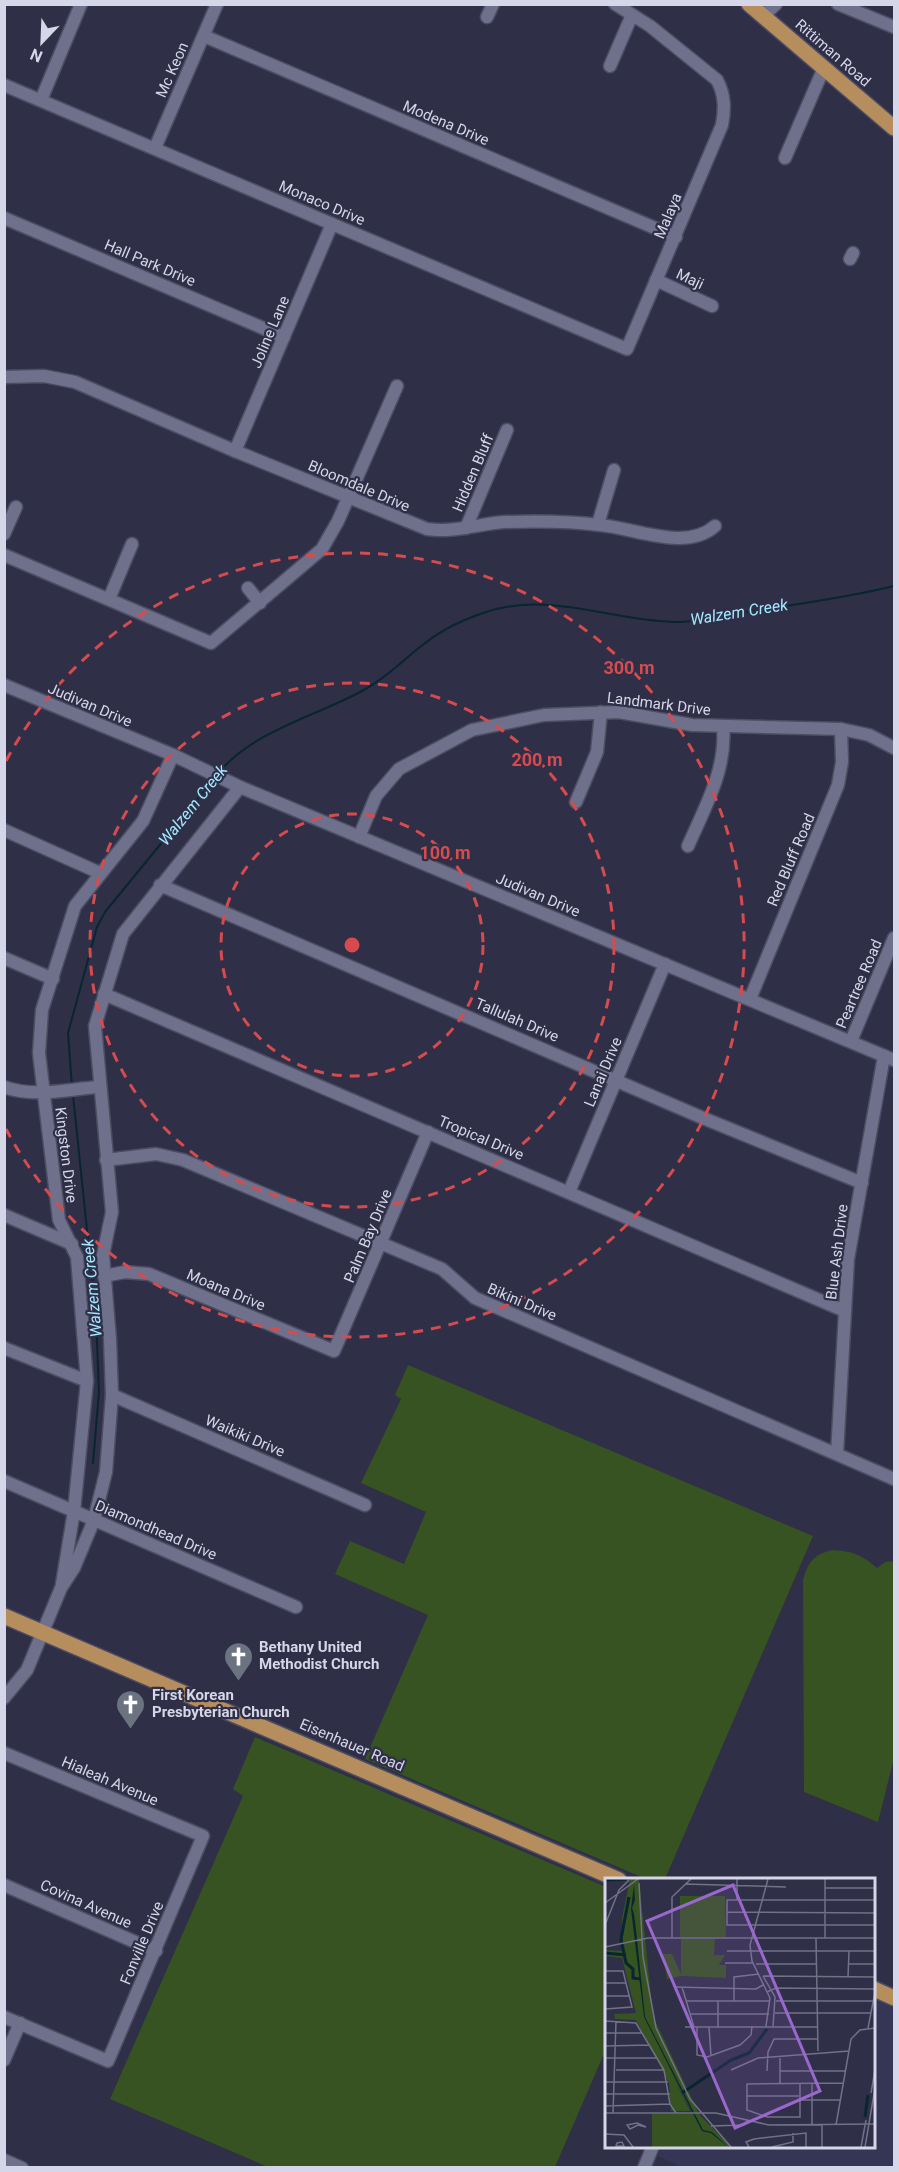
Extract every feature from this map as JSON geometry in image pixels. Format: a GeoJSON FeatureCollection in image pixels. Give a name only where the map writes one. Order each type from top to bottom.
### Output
{"type":"FeatureCollection","features":[{"type":"Feature","properties":{"kind":"main road","name":"Rittiman Road"},"geometry":{"type":"LineString","coordinates":[[749,4],[823,70],[894,128]]}},
{"type":"Feature","properties":{"kind":"main road","name":"Eisenhauer Road"},"geometry":{"type":"LineString","coordinates":[[4,1616],[614,1878]]}},
{"type":"Feature","properties":{"kind":"main road"},"geometry":{"type":"LineString","coordinates":[[875,1990],[894,1998]]}},
{"type":"Feature","properties":{"kind":"street"},"geometry":{"type":"LineString","coordinates":[[41,100],[81,4]]}},
{"type":"Feature","properties":{"kind":"street","name":"Mc Keon"},"geometry":{"type":"LineString","coordinates":[[154,148],[217,4]]}},
{"type":"Feature","properties":{"kind":"street"},"geometry":{"type":"LineString","coordinates":[[487,17],[493,4]]}},
{"type":"Feature","properties":{"kind":"street"},"geometry":{"type":"LineString","coordinates":[[610,66],[632,15],[615,4]]}},
{"type":"Feature","properties":{"kind":"street"},"geometry":{"type":"LineString","coordinates":[[763,16],[776,4]]}},
{"type":"Feature","properties":{"kind":"street"},"geometry":{"type":"LineString","coordinates":[[838,4],[894,27]]}},
{"type":"Feature","properties":{"kind":"street","name":"Malaya"},"geometry":{"type":"LineString","coordinates":[[627,349],[676,237],[722,125],[725,111],[723,92],[717,80],[650,26],[632,15]]}},
{"type":"Feature","properties":{"kind":"street","name":"Modena Drive"},"geometry":{"type":"LineString","coordinates":[[204,36],[676,237]]}},
{"type":"Feature","properties":{"kind":"street"},"geometry":{"type":"LineString","coordinates":[[785,158],[823,70]]}},
{"type":"Feature","properties":{"kind":"street","name":"Monaco Drive"},"geometry":{"type":"LineString","coordinates":[[4,85],[627,349]]}},
{"type":"Feature","properties":{"kind":"street","name":"Hall Park Drive"},"geometry":{"type":"LineString","coordinates":[[4,218],[284,337]]}},
{"type":"Feature","properties":{"kind":"street","name":"Joline Lane"},"geometry":{"type":"LineString","coordinates":[[235,451],[332,224]]}},
{"type":"Feature","properties":{"kind":"street","name":"Maji"},"geometry":{"type":"LineString","coordinates":[[656,280],[712,306]]}},
{"type":"Feature","properties":{"kind":"street","name":"Bloomdale Drive"},"geometry":{"type":"LineString","coordinates":[[4,377],[44,376],[75,382],[235,451],[427,529],[466,528],[504,522],[598,524],[682,538],[708,532],[715,526]]}},
{"type":"Feature","properties":{"kind":"street"},"geometry":{"type":"LineString","coordinates":[[4,555],[211,643],[321,549],[349,498],[397,386]]}},
{"type":"Feature","properties":{"kind":"street","name":"Hidden Bluff"},"geometry":{"type":"LineString","coordinates":[[466,528],[507,430]]}},
{"type":"Feature","properties":{"kind":"street"},"geometry":{"type":"LineString","coordinates":[[598,524],[614,470]]}},
{"type":"Feature","properties":{"kind":"street"},"geometry":{"type":"LineString","coordinates":[[4,534],[16,507]]}},
{"type":"Feature","properties":{"kind":"street"},"geometry":{"type":"LineString","coordinates":[[109,599],[132,544]]}},
{"type":"Feature","properties":{"kind":"street"},"geometry":{"type":"LineString","coordinates":[[248,588],[260,603]]}},
{"type":"Feature","properties":{"kind":"street","name":"Judivan Drive"},"geometry":{"type":"LineString","coordinates":[[4,685],[173,755],[240,787],[889,1058]]}},
{"type":"Feature","properties":{"kind":"street"},"geometry":{"type":"LineString","coordinates":[[576,802],[597,752],[601,712]]}},
{"type":"Feature","properties":{"kind":"street","name":"Landmark Drive"},"geometry":{"type":"LineString","coordinates":[[359,837],[376,796],[392,775],[463,733],[544,715],[628,713],[675,724],[841,729],[869,735],[894,748]]}},
{"type":"Feature","properties":{"kind":"street"},"geometry":{"type":"LineString","coordinates":[[688,846],[721,769],[724,749],[723,726]]}},
{"type":"Feature","properties":{"kind":"street","name":"Red Bluff Road"},"geometry":{"type":"LineString","coordinates":[[750,999],[838,785],[842,762],[841,729]]}},
{"type":"Feature","properties":{"kind":"street","name":"Kingston Drive"},"geometry":{"type":"LineString","coordinates":[[4,1698],[27,1670],[61,1588],[74,1511],[87,1381],[80,1278],[72,1244],[59,1220],[44,1092],[39,1024],[72,914],[100,873],[149,810],[173,755]]}},
{"type":"Feature","properties":{"kind":"street","name":"Kingston Drive"},"geometry":{"type":"LineString","coordinates":[[61,1588],[74,1568],[94,1520],[106,1472],[112,1395],[103,1255],[112,1212],[95,1026],[123,934],[240,787]]}},
{"type":"Feature","properties":{"kind":"street"},"geometry":{"type":"LineString","coordinates":[[4,830],[100,873]]}},
{"type":"Feature","properties":{"kind":"street","name":"Tallulah Drive"},"geometry":{"type":"LineString","coordinates":[[160,885],[616,1079],[702,1118],[862,1183]]}},
{"type":"Feature","properties":{"kind":"street","name":"Peartree Road"},"geometry":{"type":"LineString","coordinates":[[851,1041],[894,938]]}},
{"type":"Feature","properties":{"kind":"street"},"geometry":{"type":"LineString","coordinates":[[4,958],[53,979]]}},
{"type":"Feature","properties":{"kind":"street","name":"Lanai Drive"},"geometry":{"type":"LineString","coordinates":[[569,1192],[665,964]]}},
{"type":"Feature","properties":{"kind":"street","name":"Tropical Drive"},"geometry":{"type":"LineString","coordinates":[[104,994],[845,1311]]}},
{"type":"Feature","properties":{"kind":"street","name":"Blue Ash Drive"},"geometry":{"type":"LineString","coordinates":[[837,1454],[849,1259],[862,1183],[889,1058]]}},
{"type":"Feature","properties":{"kind":"street"},"geometry":{"type":"LineString","coordinates":[[4,1087],[22,1092],[99,1087]]}},
{"type":"Feature","properties":{"kind":"street","name":"Palm Bay Drive"},"geometry":{"type":"LineString","coordinates":[[334,1351],[428,1132]]}},
{"type":"Feature","properties":{"kind":"street","name":"Bikini Drive"},"geometry":{"type":"LineString","coordinates":[[106,1160],[170,1155],[442,1269],[475,1298],[894,1479]]}},
{"type":"Feature","properties":{"kind":"street"},"geometry":{"type":"LineString","coordinates":[[4,1215],[72,1244]]}},
{"type":"Feature","properties":{"kind":"street","name":"Moana Drive"},"geometry":{"type":"LineString","coordinates":[[104,1276],[125,1272],[148,1274],[334,1351]]}},
{"type":"Feature","properties":{"kind":"street"},"geometry":{"type":"LineString","coordinates":[[4,1348],[87,1381]]}},
{"type":"Feature","properties":{"kind":"street","name":"Waikiki Drive"},"geometry":{"type":"LineString","coordinates":[[112,1395],[365,1505]]}},
{"type":"Feature","properties":{"kind":"street","name":"Diamondhead Drive"},"geometry":{"type":"LineString","coordinates":[[4,1481],[296,1606]]}},
{"type":"Feature","properties":{"kind":"street","name":"Hialeah Avenue"},"geometry":{"type":"LineString","coordinates":[[4,1753],[203,1836]]}},
{"type":"Feature","properties":{"kind":"street","name":"Fonville Drive"},"geometry":{"type":"LineString","coordinates":[[20,2023],[108,2061],[203,1836]]}},
{"type":"Feature","properties":{"kind":"street","name":"Covina Avenue"},"geometry":{"type":"LineString","coordinates":[[4,1885],[156,1951]]}},
{"type":"Feature","properties":{"kind":"street"},"geometry":{"type":"LineString","coordinates":[[4,2017],[20,2023],[4,2060]]}},
{"type":"Feature","properties":{"kind":"street"},"geometry":{"type":"LineString","coordinates":[[644,2168],[652,2148]]}},
{"type":"Feature","properties":{"kind":"street"},"geometry":{"type":"LineString","coordinates":[[4,2160],[22,2168]]}},
{"type":"Feature","properties":{"kind":"shaded area"},"geometry":{"type":"Polygon","coordinates":[[[875,1999],[894,2008],[894,2167],[683,2168],[658,2156],[661,2148],[875,2148],[875,1999]]]}},
{"type":"Feature","properties":{"kind":"green space"},"geometry":{"type":"Polygon","coordinates":[[[408,1365],[813,1536],[665,1878],[644,1878],[365,1759],[428,1615],[335,1574],[350,1541],[404,1564],[426,1512],[361,1483],[401,1399],[395,1395],[408,1365]]]}},
{"type":"Feature","properties":{"kind":"green space"},"geometry":{"type":"Polygon","coordinates":[[[833,1550],[856,1554],[877,1568],[885,1562],[894,1561],[894,1758],[878,1822],[804,1792],[803,1580],[807,1568],[816,1557],[833,1550]]]}},
{"type":"Feature","properties":{"kind":"green space"},"geometry":{"type":"Polygon","coordinates":[[[255,1737],[605,1887],[605,2051],[555,2167],[268,2167],[110,2099],[243,1796],[233,1789],[255,1737]]]}},
{"type":"Feature","properties":{"kind":"waterway","name":"Walzem Creek"},"geometry":{"type":"LineString","coordinates":[[218,773],[233,758],[267,735],[370,686],[434,636],[483,613],[507,607],[555,605],[628,617],[685,622],[894,586]]}},
{"type":"Feature","properties":{"kind":"waterway","name":"Walzem Creek"},"geometry":{"type":"LineString","coordinates":[[72,1087],[68,1033],[97,927],[105,912],[213,780]]}},
{"type":"Feature","properties":{"kind":"waterway","name":"Walzem Creek"},"geometry":{"type":"LineString","coordinates":[[73,1095],[96,1317],[99,1392],[93,1463]]}},
{"type":"Feature","properties":{"kind":"place","name":"Bethany United Methodist Church"},"geometry":{"type":"Point","coordinates":[238,1682]}},
{"type":"Feature","properties":{"kind":"place","name":"First Korean Presbyterian Church"},"geometry":{"type":"Point","coordinates":[131,1730]}}]}
